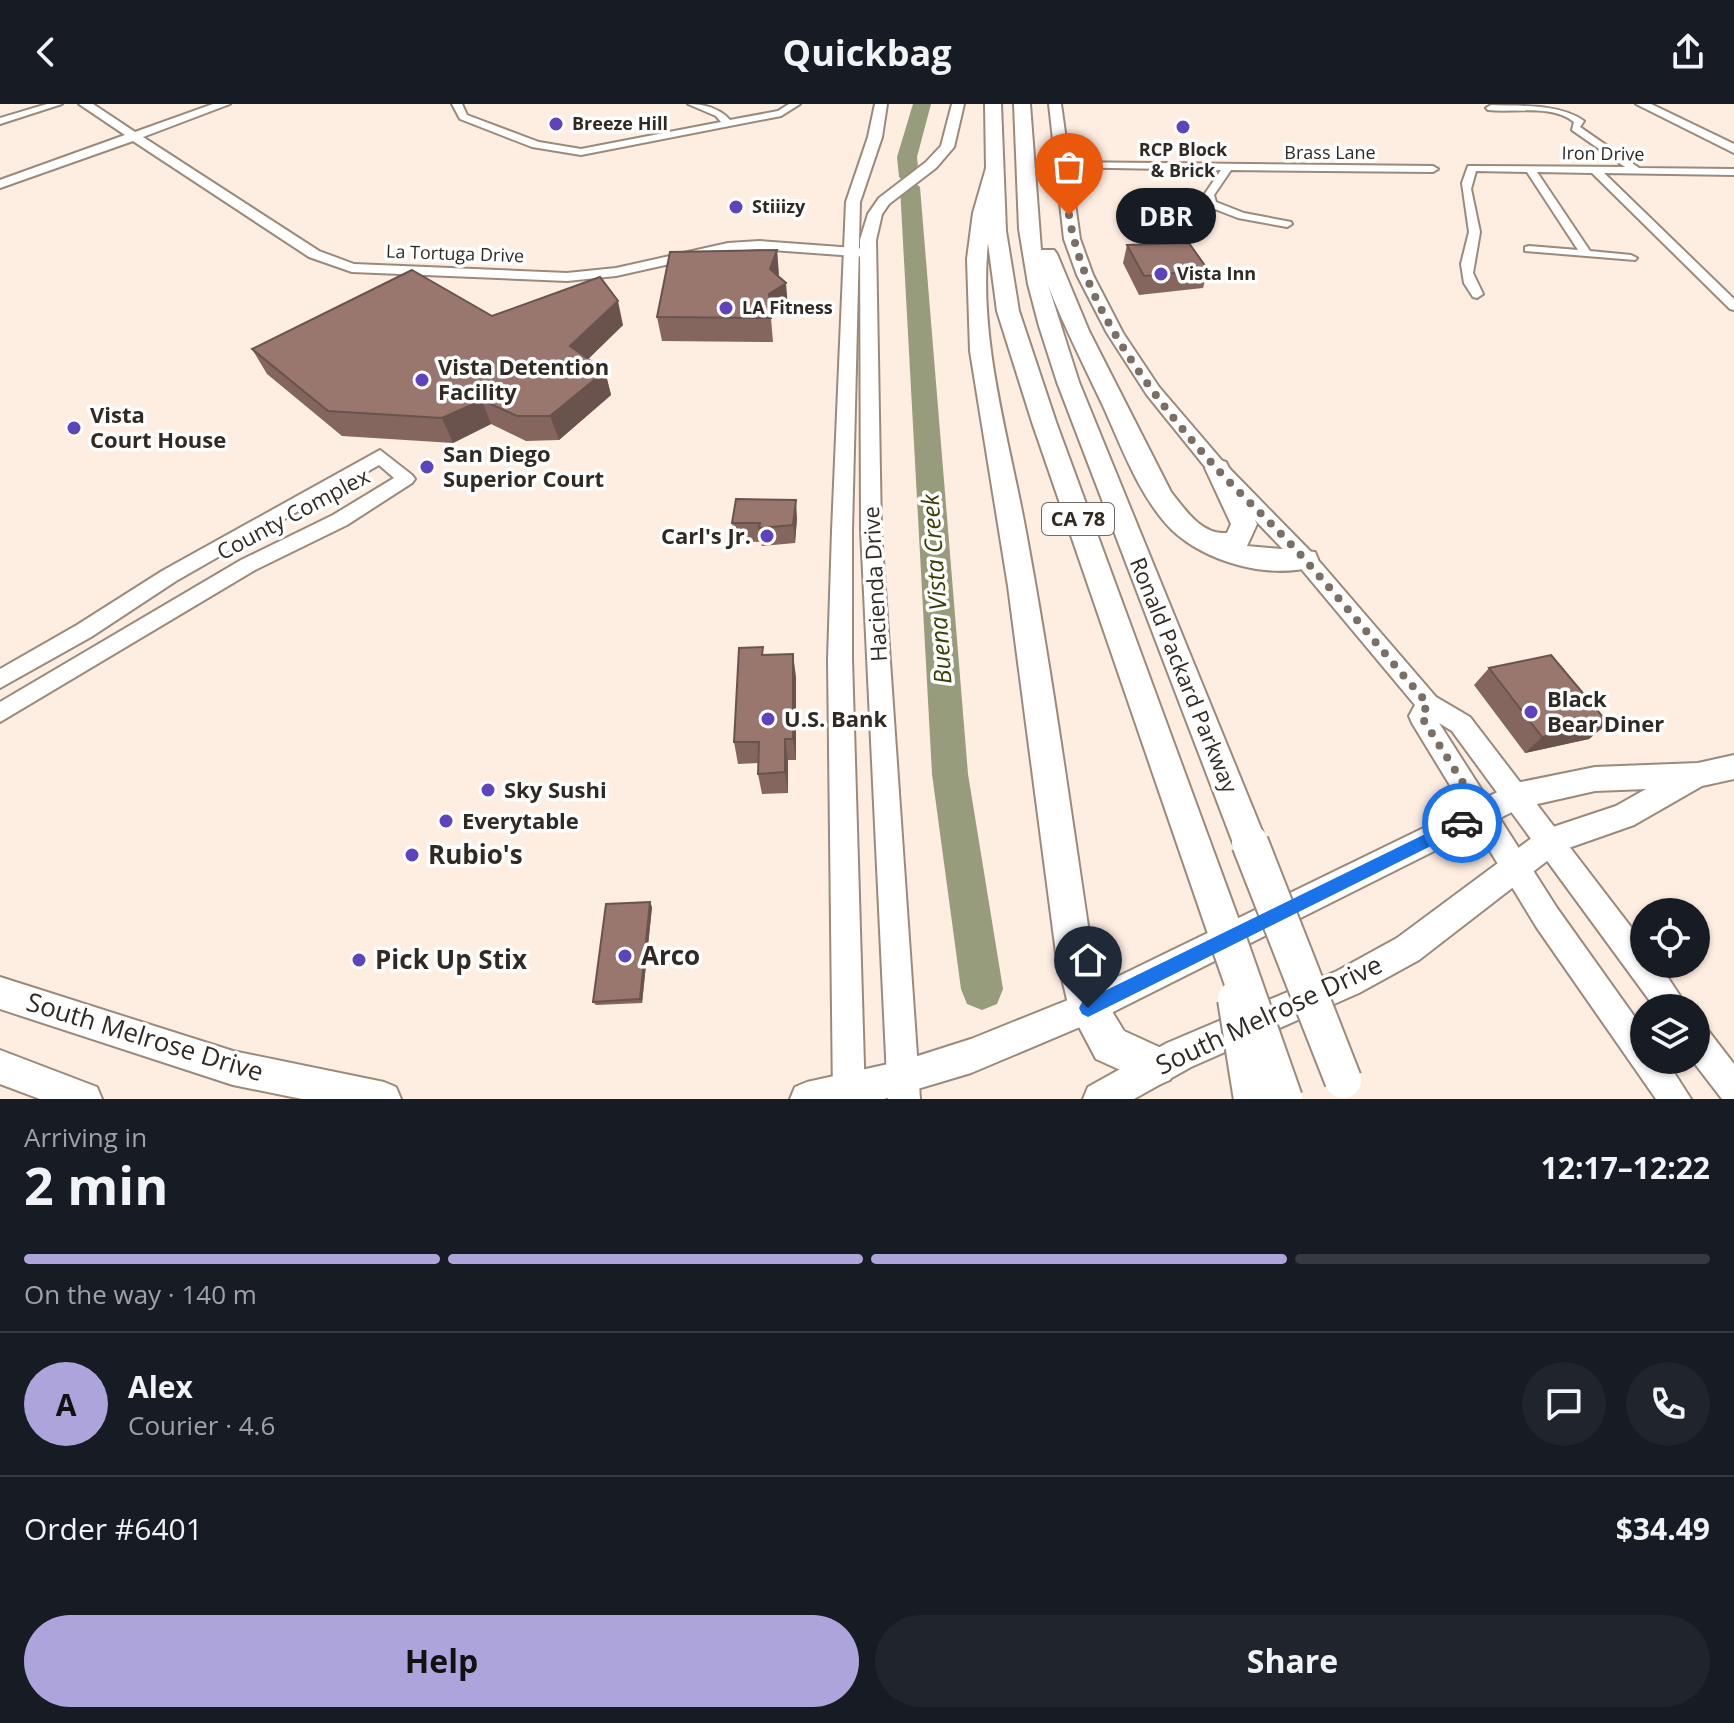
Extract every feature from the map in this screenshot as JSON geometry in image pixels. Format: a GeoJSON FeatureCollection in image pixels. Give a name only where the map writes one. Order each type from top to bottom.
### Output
{"type":"FeatureCollection","features":[{"type":"Feature","properties":{"kind":"highway","name":"Ronald Packard Parkway"},"geometry":{"type":"LineString","coordinates":[[993,104],[999,266],[1020,350],[1284,1099]]}},
{"type":"Feature","properties":{"kind":"highway","name":"Ronald Packard Parkway"},"geometry":{"type":"LineString","coordinates":[[1022,104],[1026,193],[1034,268],[1068,382],[1347,1089]]}},
{"type":"Feature","properties":{"kind":"highway"},"geometry":{"type":"LineString","coordinates":[[994,169],[982,204],[978,239],[976,271],[982,357],[1013,533],[1074,953],[1088,1008],[1110,1045],[1156,1066]]}},
{"type":"Feature","properties":{"kind":"highway"},"geometry":{"type":"LineString","coordinates":[[1026,193],[1061,293],[1148,478],[1170,512],[1185,529],[1204,541],[1249,559],[1305,559]]}},
{"type":"Feature","properties":{"kind":"highway"},"geometry":{"type":"LineString","coordinates":[[1204,541],[1229,543],[1239,540],[1243,534],[1244,524],[1217,468]]}},
{"type":"Feature","properties":{"kind":"highway"},"geometry":{"type":"LineString","coordinates":[[1226,934],[1252,1099]]}},
{"type":"Feature","properties":{"kind":"main road","name":"Hacienda Drive"},"geometry":{"type":"LineString","coordinates":[[881,104],[875,137],[853,202],[860,253],[871,530],[903,1089]]}},
{"type":"Feature","properties":{"kind":"main road","name":"Hacienda Drive"},"geometry":{"type":"LineString","coordinates":[[848,1095],[840,659],[842,531],[860,253],[868,240],[875,214],[884,201],[931,165],[947,147],[958,104]]}},
{"type":"Feature","properties":{"kind":"main road"},"geometry":{"type":"LineString","coordinates":[[1055,104],[1072,239],[1091,287],[1115,333],[1153,391],[1217,468],[1305,559],[1428,704],[1461,724],[1663,994]]}},
{"type":"Feature","properties":{"kind":"main road"},"geometry":{"type":"LineString","coordinates":[[1428,704],[1421,716],[1515,868],[1630,1035]]}},
{"type":"Feature","properties":{"kind":"main road"},"geometry":{"type":"LineString","coordinates":[[807,1099],[903,1089],[971,1056],[1088,1008],[1516,796],[1595,779],[1698,775],[1734,767]]}},
{"type":"Feature","properties":{"kind":"main road","name":"South Melrose Drive"},"geometry":{"type":"LineString","coordinates":[[1100,1099],[1156,1066],[1348,982],[1408,949],[1551,841],[1624,816],[1698,775]]}},
{"type":"Feature","properties":{"kind":"main road","name":"South Melrose Drive"},"geometry":{"type":"LineString","coordinates":[[0,993],[233,1068],[384,1099]]}},
{"type":"Feature","properties":{"kind":"main road"},"geometry":{"type":"LineString","coordinates":[[1710,1058],[1734,1089]]}},
{"type":"Feature","properties":{"kind":"main road"},"geometry":{"type":"LineString","coordinates":[[0,1067],[85,1099]]}},
{"type":"Feature","properties":{"kind":"main road"},"geometry":{"type":"LineString","coordinates":[[1657,1074],[1675,1099]]}},
{"type":"Feature","properties":{"kind":"street"},"geometry":{"type":"LineString","coordinates":[[0,121],[57,104]]}},
{"type":"Feature","properties":{"kind":"street","name":"La Tortuga Drive"},"geometry":{"type":"LineString","coordinates":[[85,104],[314,254],[352,268],[567,277],[616,272],[728,247],[759,245],[860,253]]}},
{"type":"Feature","properties":{"kind":"street"},"geometry":{"type":"LineString","coordinates":[[0,184],[224,104]]}},
{"type":"Feature","properties":{"kind":"street"},"geometry":{"type":"LineString","coordinates":[[457,104],[458,112],[463,117],[561,151],[581,152],[781,113],[795,104]]}},
{"type":"Feature","properties":{"kind":"street"},"geometry":{"type":"LineString","coordinates":[[693,104],[719,114],[729,124]]}},
{"type":"Feature","properties":{"kind":"street"},"geometry":{"type":"LineString","coordinates":[[1642,104],[1733,148]]}},
{"type":"Feature","properties":{"kind":"street"},"geometry":{"type":"LineString","coordinates":[[1491,108],[1564,109],[1577,117],[1579,121],[1575,128],[1636,170]]}},
{"type":"Feature","properties":{"kind":"street","name":"Brass Lane"},"geometry":{"type":"LineString","coordinates":[[1061,165],[1433,169]]}},
{"type":"Feature","properties":{"kind":"street","name":"Iron Drive"},"geometry":{"type":"LineString","coordinates":[[1477,294],[1465,264],[1474,225],[1465,195],[1466,180],[1472,168],[1734,172]]}},
{"type":"Feature","properties":{"kind":"street"},"geometry":{"type":"LineString","coordinates":[[1227,169],[1209,195],[1211,204],[1242,216],[1287,224]]}},
{"type":"Feature","properties":{"kind":"street"},"geometry":{"type":"LineString","coordinates":[[1530,169],[1586,254]]}},
{"type":"Feature","properties":{"kind":"street"},"geometry":{"type":"LineString","coordinates":[[1595,170],[1734,306]]}},
{"type":"Feature","properties":{"kind":"street"},"geometry":{"type":"LineString","coordinates":[[1529,249],[1631,258]]}},
{"type":"Feature","properties":{"kind":"street","name":"County Complex"},"geometry":{"type":"LineString","coordinates":[[0,679],[84,631],[169,576],[380,456],[406,479],[340,520],[248,565],[0,713]]}},
{"type":"Feature","properties":{"kind":"building"},"geometry":{"type":"Polygon","coordinates":[[[1189,243],[1208,270],[1144,276],[1127,245],[1189,243]]]}},
{"type":"Feature","properties":{"kind":"building"},"geometry":{"type":"Polygon","coordinates":[[[777,250],[770,269],[786,283],[769,294],[771,318],[657,317],[670,252],[777,250]]]}},
{"type":"Feature","properties":{"kind":"building","name":"Vista Detention Facility"},"geometry":{"type":"Polygon","coordinates":[[[412,270],[492,316],[600,277],[618,301],[570,346],[605,371],[550,416],[517,416],[482,400],[442,418],[328,411],[252,349],[412,270]]]}},
{"type":"Feature","properties":{"kind":"building"},"geometry":{"type":"Polygon","coordinates":[[[736,499],[796,500],[793,525],[759,528],[760,523],[732,523],[736,499]]]}},
{"type":"Feature","properties":{"kind":"building","name":"U.S. Bank"},"geometry":{"type":"Polygon","coordinates":[[[763,647],[762,655],[793,654],[793,739],[785,739],[785,772],[758,774],[759,742],[734,742],[739,648],[763,647]]]}},
{"type":"Feature","properties":{"kind":"building"},"geometry":{"type":"Polygon","coordinates":[[[1551,655],[1608,723],[1542,737],[1489,668],[1551,655]]]}},
{"type":"Feature","properties":{"kind":"building","name":"Arco"},"geometry":{"type":"Polygon","coordinates":[[[650,902],[640,999],[593,1002],[606,904],[650,902]]]}},
{"type":"Feature","properties":{"kind":"waterway","name":"Buena Vista Creek"},"geometry":{"type":"LineString","coordinates":[[909,177],[907,157],[922,104]]}},
{"type":"Feature","properties":{"kind":"waterway","name":"Buena Vista Creek"},"geometry":{"type":"LineString","coordinates":[[910,187],[950,774],[982,989]]}},
{"type":"Feature","properties":{"kind":"way so far"},"geometry":{"type":"LineString","coordinates":[[1069,215],[1072,239],[1085,275],[1115,333],[1153,391],[1217,468],[1305,559],[1428,704],[1421,716],[1482,813],[1462,823]]}},
{"type":"Feature","properties":{"kind":"place","name":"Breeze Hill"},"geometry":{"type":"Point","coordinates":[556,124]}},
{"type":"Feature","properties":{"kind":"place","name":"RCP Block & Brick"},"geometry":{"type":"Point","coordinates":[1183,127]}},
{"type":"Feature","properties":{"kind":"place","name":"Stiiizy"},"geometry":{"type":"Point","coordinates":[736,207]}},
{"type":"Feature","properties":{"kind":"place","name":"DBR"},"geometry":{"type":"Point","coordinates":[1069,215]}},
{"type":"Feature","properties":{"kind":"place","name":"Vista Inn"},"geometry":{"type":"Point","coordinates":[1161,274]}},
{"type":"Feature","properties":{"kind":"place","name":"LA Fitness"},"geometry":{"type":"Point","coordinates":[726,308]}},
{"type":"Feature","properties":{"kind":"place","name":"Vista Detention Facility"},"geometry":{"type":"Point","coordinates":[422,380]}},
{"type":"Feature","properties":{"kind":"place","name":"Vista Court House"},"geometry":{"type":"Point","coordinates":[74,428]}},
{"type":"Feature","properties":{"kind":"place","name":"San Diego Superior Court"},"geometry":{"type":"Point","coordinates":[427,467]}},
{"type":"Feature","properties":{"kind":"place","name":"Carl's Jr."},"geometry":{"type":"Point","coordinates":[767,536]}},
{"type":"Feature","properties":{"kind":"place","name":"Black Bear Diner"},"geometry":{"type":"Point","coordinates":[1531,712]}},
{"type":"Feature","properties":{"kind":"place","name":"U.S. Bank"},"geometry":{"type":"Point","coordinates":[768,719]}},
{"type":"Feature","properties":{"kind":"place","name":"Sky Sushi"},"geometry":{"type":"Point","coordinates":[488,790]}},
{"type":"Feature","properties":{"kind":"place","name":"Everytable"},"geometry":{"type":"Point","coordinates":[446,821]}},
{"type":"Feature","properties":{"kind":"place","name":"Rubio's"},"geometry":{"type":"Point","coordinates":[412,855]}},
{"type":"Feature","properties":{"kind":"place","name":"Arco"},"geometry":{"type":"Point","coordinates":[625,956]}},
{"type":"Feature","properties":{"kind":"place","name":"Pick Up Stix"},"geometry":{"type":"Point","coordinates":[359,960]}},
{"type":"Feature","properties":{"kind":"route"},"geometry":{"type":"LineString","coordinates":[[1088,1008],[1462,823]]}}]}
